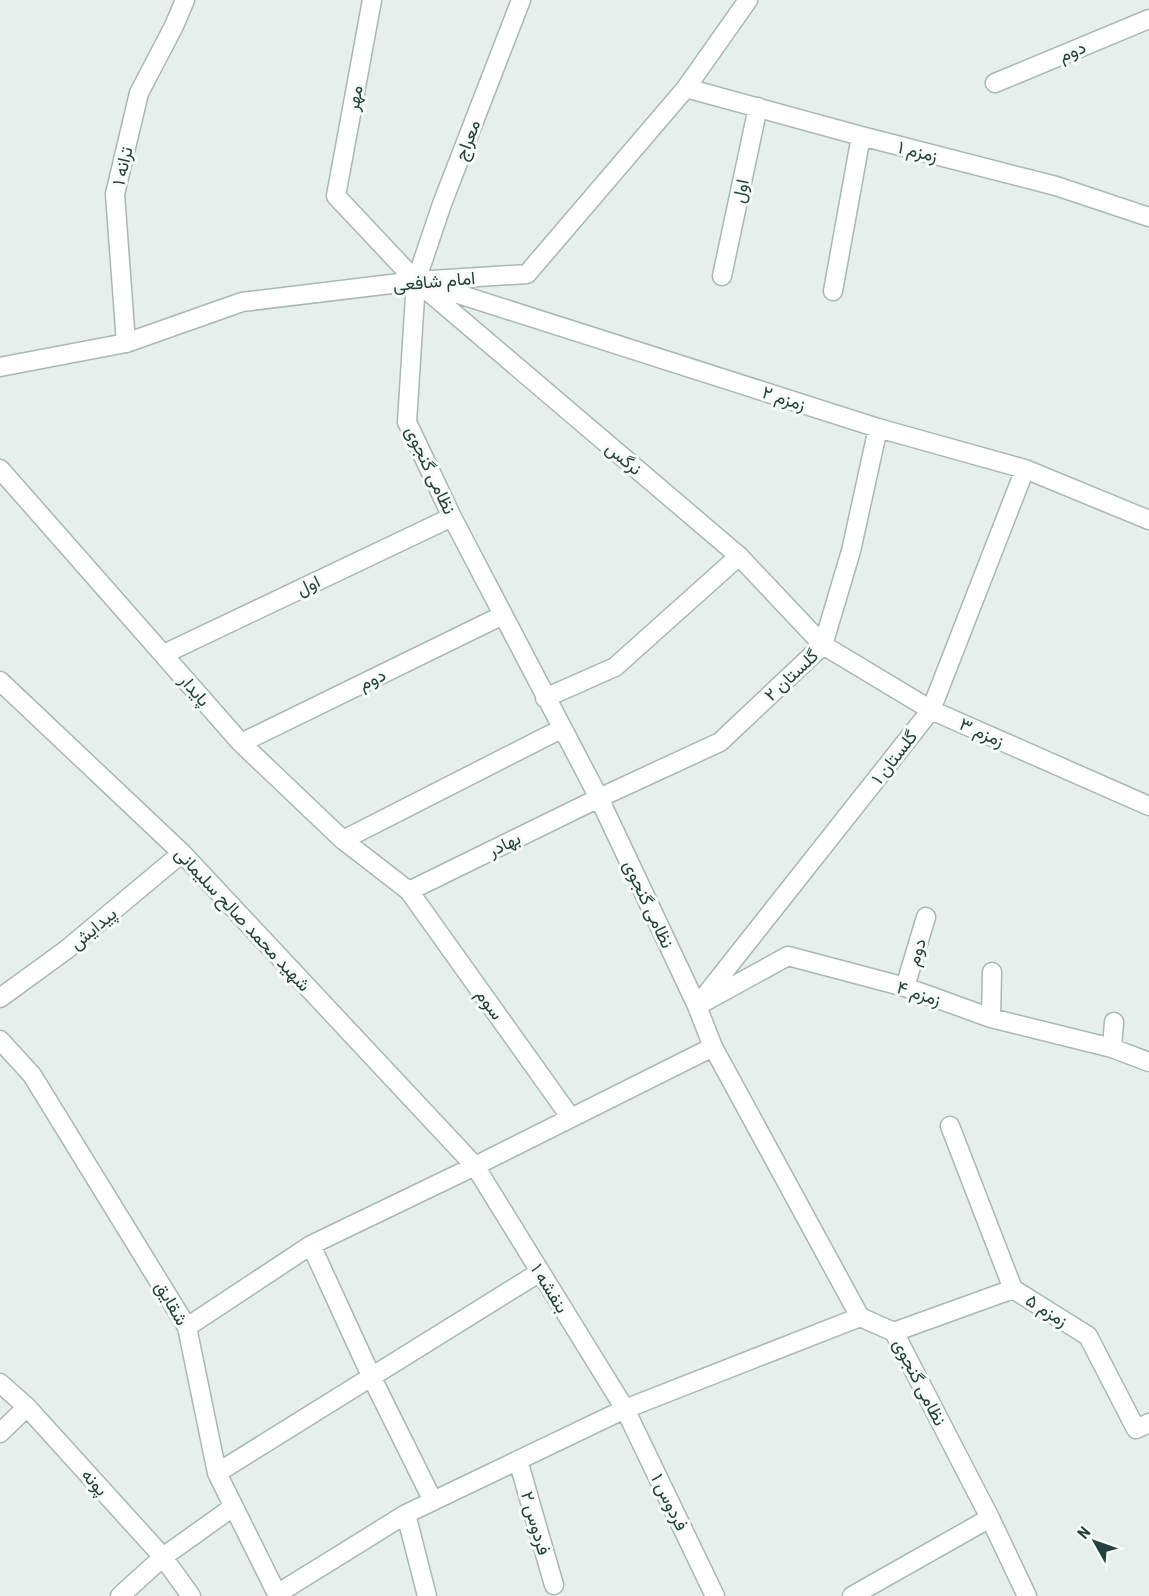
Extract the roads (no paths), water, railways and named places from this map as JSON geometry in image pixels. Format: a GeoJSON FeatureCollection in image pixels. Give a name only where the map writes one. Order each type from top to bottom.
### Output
{"type":"FeatureCollection","features":[{"type":"Feature","properties":{"kind":"street","name":"ترانه ۱"},"geometry":{"type":"LineString","coordinates":[[126,343],[115,194],[139,93],[185,0]]}},
{"type":"Feature","properties":{"kind":"street","name":"مهر"},"geometry":{"type":"LineString","coordinates":[[372,0],[336,196],[416,281]]}},
{"type":"Feature","properties":{"kind":"street","name":"معراج"},"geometry":{"type":"LineString","coordinates":[[416,281],[442,204],[521,0]]}},
{"type":"Feature","properties":{"kind":"street","name":"امام شافعی"},"geometry":{"type":"LineString","coordinates":[[0,367],[126,343],[242,302],[416,281],[527,274],[686,88],[748,0]]}},
{"type":"Feature","properties":{"kind":"street","name":"دوم"},"geometry":{"type":"LineString","coordinates":[[995,83],[1149,19]]}},
{"type":"Feature","properties":{"kind":"street","name":"زمزم ۱"},"geometry":{"type":"LineString","coordinates":[[686,88],[1056,186],[1149,218]]}},
{"type":"Feature","properties":{"kind":"street","name":"اول"},"geometry":{"type":"LineString","coordinates":[[722,276],[758,107]]}},
{"type":"Feature","properties":{"kind":"street"},"geometry":{"type":"LineString","coordinates":[[833,291],[861,136]]}},
{"type":"Feature","properties":{"kind":"street","name":"زمزم ۲"},"geometry":{"type":"LineString","coordinates":[[416,281],[878,428],[1025,469],[1149,520]]}},
{"type":"Feature","properties":{"kind":"street","name":"نظامی گنجوی"},"geometry":{"type":"LineString","coordinates":[[416,281],[407,422],[452,517],[599,798],[697,1006],[713,1047],[860,1317],[894,1332],[990,1518],[1026,1596]]}},
{"type":"Feature","properties":{"kind":"street","name":"نرگس"},"geometry":{"type":"LineString","coordinates":[[416,281],[739,556],[823,645]]}},
{"type":"Feature","properties":{"kind":"street","name":"گلستان ۲"},"geometry":{"type":"LineString","coordinates":[[599,798],[720,742],[823,645],[851,551],[878,428]]}},
{"type":"Feature","properties":{"kind":"street","name":"پایدار"},"geometry":{"type":"LineString","coordinates":[[0,469],[240,743],[343,840],[409,891]]}},
{"type":"Feature","properties":{"kind":"street","name":"گلستان ۱"},"geometry":{"type":"LineString","coordinates":[[697,1006],[932,710],[1025,469]]}},
{"type":"Feature","properties":{"kind":"street","name":"اول"},"geometry":{"type":"LineString","coordinates":[[164,654],[452,517]]}},
{"type":"Feature","properties":{"kind":"street"},"geometry":{"type":"LineString","coordinates":[[546,698],[615,667],[739,556]]}},
{"type":"Feature","properties":{"kind":"street","name":"دوم"},"geometry":{"type":"LineString","coordinates":[[240,743],[503,615]]}},
{"type":"Feature","properties":{"kind":"street","name":"زمزم ۳"},"geometry":{"type":"LineString","coordinates":[[823,645],[932,710],[1149,806]]}},
{"type":"Feature","properties":{"kind":"street","name":"شهید محمد صالح سلیمانی"},"geometry":{"type":"LineString","coordinates":[[0,681],[182,853],[475,1166]]}},
{"type":"Feature","properties":{"kind":"street"},"geometry":{"type":"LineString","coordinates":[[343,840],[561,729]]}},
{"type":"Feature","properties":{"kind":"street","name":"بهادر"},"geometry":{"type":"LineString","coordinates":[[409,891],[599,798]]}},
{"type":"Feature","properties":{"kind":"street","name":"پیدایش"},"geometry":{"type":"LineString","coordinates":[[0,998],[66,950],[182,853]]}},
{"type":"Feature","properties":{"kind":"street","name":"سوم"},"geometry":{"type":"LineString","coordinates":[[409,891],[571,1118]]}},
{"type":"Feature","properties":{"kind":"street","name":"دوم"},"geometry":{"type":"LineString","coordinates":[[905,987],[926,917]]}},
{"type":"Feature","properties":{"kind":"street","name":"زمزم ۴"},"geometry":{"type":"LineString","coordinates":[[697,1006],[788,956],[905,987],[991,1018],[1112,1048],[1149,1062]]}},
{"type":"Feature","properties":{"kind":"street"},"geometry":{"type":"LineString","coordinates":[[991,1018],[992,972]]}},
{"type":"Feature","properties":{"kind":"street"},"geometry":{"type":"LineString","coordinates":[[1112,1048],[1114,1022]]}},
{"type":"Feature","properties":{"kind":"street","name":"شقایق"},"geometry":{"type":"LineString","coordinates":[[0,1040],[32,1075],[187,1327],[217,1473],[277,1595]]}},
{"type":"Feature","properties":{"kind":"street"},"geometry":{"type":"LineString","coordinates":[[187,1327],[311,1245],[713,1047]]}},
{"type":"Feature","properties":{"kind":"street"},"geometry":{"type":"LineString","coordinates":[[950,1126],[1013,1289]]}},
{"type":"Feature","properties":{"kind":"street","name":"بنفشه ۱"},"geometry":{"type":"LineString","coordinates":[[475,1166],[625,1409]]}},
{"type":"Feature","properties":{"kind":"street"},"geometry":{"type":"LineString","coordinates":[[311,1245],[372,1378],[433,1502]]}},
{"type":"Feature","properties":{"kind":"street"},"geometry":{"type":"LineString","coordinates":[[217,1473],[540,1272]]}},
{"type":"Feature","properties":{"kind":"street","name":"زمزم ۵"},"geometry":{"type":"LineString","coordinates":[[894,1332],[1013,1289],[1088,1336],[1136,1429],[1149,1423]]}},
{"type":"Feature","properties":{"kind":"street"},"geometry":{"type":"LineString","coordinates":[[277,1595],[406,1514],[518,1460],[625,1409],[860,1317]]}},
{"type":"Feature","properties":{"kind":"street","name":"پونه"},"geometry":{"type":"LineString","coordinates":[[0,1383],[27,1407],[163,1557],[191,1596]]}},
{"type":"Feature","properties":{"kind":"street"},"geometry":{"type":"LineString","coordinates":[[0,1433],[27,1407]]}},
{"type":"Feature","properties":{"kind":"street","name":"فردوس ۱"},"geometry":{"type":"LineString","coordinates":[[625,1409],[715,1596]]}},
{"type":"Feature","properties":{"kind":"street","name":"فردوس ۲"},"geometry":{"type":"LineString","coordinates":[[518,1460],[554,1585]]}},
{"type":"Feature","properties":{"kind":"street"},"geometry":{"type":"LineString","coordinates":[[120,1596],[163,1557],[233,1507]]}},
{"type":"Feature","properties":{"kind":"street"},"geometry":{"type":"LineString","coordinates":[[406,1514],[427,1596]]}},
{"type":"Feature","properties":{"kind":"street"},"geometry":{"type":"LineString","coordinates":[[852,1596],[990,1518]]}}]}
